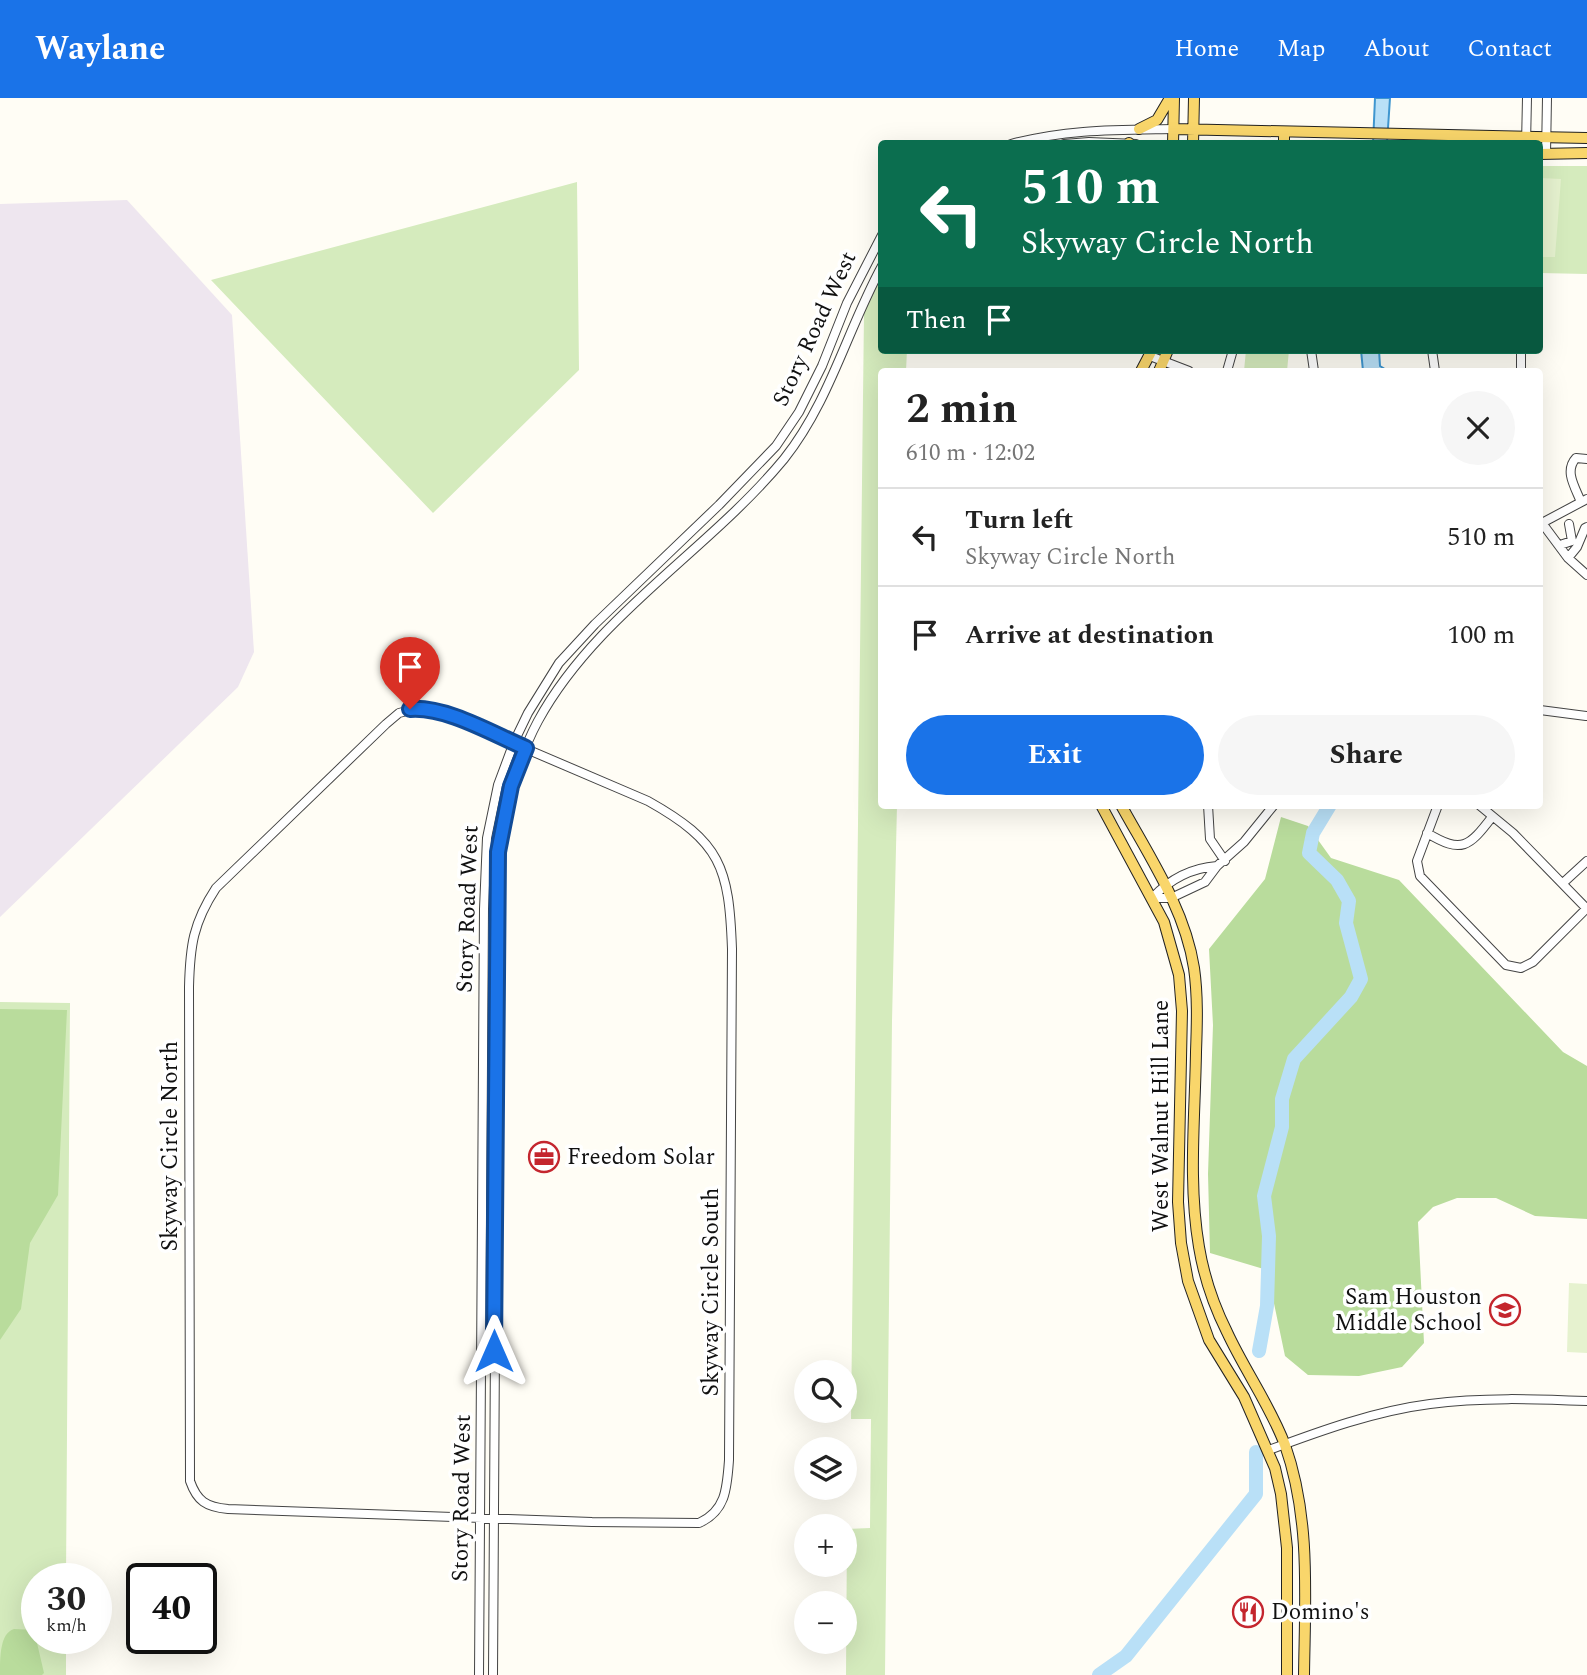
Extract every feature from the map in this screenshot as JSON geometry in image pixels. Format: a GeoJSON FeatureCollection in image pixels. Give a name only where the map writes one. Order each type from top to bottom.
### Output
{"type":"FeatureCollection","features":[{"type":"Feature","properties":{"kind":"main road"},"geometry":{"type":"LineString","coordinates":[[1172,98],[1173,140]]}},
{"type":"Feature","properties":{"kind":"main road"},"geometry":{"type":"LineString","coordinates":[[1139,129],[1157,120],[1172,98]]}},
{"type":"Feature","properties":{"kind":"main road"},"geometry":{"type":"LineString","coordinates":[[1193,140],[1194,98]]}},
{"type":"Feature","properties":{"kind":"main road"},"geometry":{"type":"LineString","coordinates":[[1174,129],[1284,138],[1397,135],[1504,140]]}},
{"type":"Feature","properties":{"kind":"main road"},"geometry":{"type":"LineString","coordinates":[[1536,140],[1587,138]]}},
{"type":"Feature","properties":{"kind":"main road"},"geometry":{"type":"LineString","coordinates":[[1543,154],[1587,153]]}},
{"type":"Feature","properties":{"kind":"main road","name":"West Walnut Hill Lane"},"geometry":{"type":"LineString","coordinates":[[1103,809],[1164,922],[1179,975],[1182,1011],[1178,1202],[1180,1230],[1188,1281],[1209,1340],[1244,1397],[1269,1450],[1282,1494],[1285,1520],[1287,1675]]}},
{"type":"Feature","properties":{"kind":"main road","name":"West Walnut Hill Lane"},"geometry":{"type":"LineString","coordinates":[[1123,809],[1171,898],[1194,967],[1198,1009],[1194,1212],[1203,1268],[1213,1301],[1227,1333],[1266,1402],[1284,1444],[1298,1489],[1303,1518],[1304,1675]]}},
{"type":"Feature","properties":{"kind":"main road"},"geometry":{"type":"LineString","coordinates":[[1209,1340],[1227,1333]]}},
{"type":"Feature","properties":{"kind":"main road"},"geometry":{"type":"LineString","coordinates":[[1220,1357],[1236,1350]]}},
{"type":"Feature","properties":{"kind":"main road"},"geometry":{"type":"LineString","coordinates":[[1287,1594],[1304,1594]]}},
{"type":"Feature","properties":{"kind":"street"},"geometry":{"type":"LineString","coordinates":[[1526,140],[1527,98]]}},
{"type":"Feature","properties":{"kind":"street"},"geometry":{"type":"LineString","coordinates":[[1543,154],[1547,98]]}},
{"type":"Feature","properties":{"kind":"street"},"geometry":{"type":"LineString","coordinates":[[1026,140],[1051,133],[1174,129]]}},
{"type":"Feature","properties":{"kind":"street","name":"Story Road West"},"geometry":{"type":"LineString","coordinates":[[479,1675],[484,927],[487,838],[498,785],[514,742],[559,663],[776,446],[799,412],[878,242]]}},
{"type":"Feature","properties":{"kind":"street"},"geometry":{"type":"LineString","coordinates":[[868,260],[878,265]]}},
{"type":"Feature","properties":{"kind":"street","name":"Story Road West"},"geometry":{"type":"LineString","coordinates":[[493,1675],[498,852],[511,786],[538,722],[578,664],[630,610],[748,499],[784,458],[811,421],[878,274]]}},
{"type":"Feature","properties":{"kind":"street"},"geometry":{"type":"LineString","coordinates":[[1543,523],[1584,500],[1570,473],[1570,464],[1576,458],[1587,459]]}},
{"type":"Feature","properties":{"kind":"street"},"geometry":{"type":"LineString","coordinates":[[1560,545],[1572,541],[1569,524],[1561,512]]}},
{"type":"Feature","properties":{"kind":"street"},"geometry":{"type":"LineString","coordinates":[[1568,558],[1577,547],[1584,531],[1569,524]]}},
{"type":"Feature","properties":{"kind":"street"},"geometry":{"type":"LineString","coordinates":[[1543,526],[1568,558],[1587,575]]}},
{"type":"Feature","properties":{"kind":"street","name":"Skyway Circle North"},"geometry":{"type":"LineString","coordinates":[[480,1518],[216,1508],[199,1500],[194,1492],[188,1470],[190,955],[196,924],[216,888],[399,713],[419,708],[431,710],[514,742]]}},
{"type":"Feature","properties":{"kind":"street"},"geometry":{"type":"LineString","coordinates":[[1543,710],[1586,716]]}},
{"type":"Feature","properties":{"kind":"street","name":"Skyway Circle South"},"geometry":{"type":"LineString","coordinates":[[480,1518],[699,1523],[710,1518],[722,1504],[727,1490],[729,1460],[733,949],[730,903],[725,878],[697,832],[675,816],[648,801],[514,742]]}},
{"type":"Feature","properties":{"kind":"street"},"geometry":{"type":"LineString","coordinates":[[1208,809],[1210,839],[1221,863]]}},
{"type":"Feature","properties":{"kind":"street"},"geometry":{"type":"LineString","coordinates":[[1152,898],[1171,898],[1205,882],[1244,842],[1271,809]]}},
{"type":"Feature","properties":{"kind":"street"},"geometry":{"type":"LineString","coordinates":[[1436,809],[1417,861],[1420,876],[1506,965],[1521,968],[1533,962],[1587,909],[1513,834],[1483,809]]}},
{"type":"Feature","properties":{"kind":"street"},"geometry":{"type":"LineString","coordinates":[[1427,833],[1449,844],[1462,846],[1473,841],[1492,817]]}},
{"type":"Feature","properties":{"kind":"street"},"geometry":{"type":"LineString","coordinates":[[1563,883],[1587,861]]}},
{"type":"Feature","properties":{"kind":"street"},"geometry":{"type":"LineString","coordinates":[[1152,898],[1165,885],[1201,867],[1221,863]]}},
{"type":"Feature","properties":{"kind":"street"},"geometry":{"type":"LineString","coordinates":[[484,927],[498,927]]}},
{"type":"Feature","properties":{"kind":"street"},"geometry":{"type":"LineString","coordinates":[[484,1013],[496,1008]]}},
{"type":"Feature","properties":{"kind":"street"},"geometry":{"type":"LineString","coordinates":[[1269,1450],[1404,1408],[1526,1399],[1587,1401]]}},
{"type":"Feature","properties":{"kind":"shaded area"},"geometry":{"type":"Polygon","coordinates":[[[127,200],[232,315],[254,652],[238,687],[0,917],[0,204],[127,200]]]}},
{"type":"Feature","properties":{"kind":"green space"},"geometry":{"type":"Polygon","coordinates":[[[1543,166],[1587,166],[1587,274],[1543,273],[1543,166]]]}},
{"type":"Feature","properties":{"kind":"green space"},"geometry":{"type":"Polygon","coordinates":[[[1543,178],[1561,179],[1555,257],[1543,257],[1543,178]]]}},
{"type":"Feature","properties":{"kind":"green space"},"geometry":{"type":"Polygon","coordinates":[[[577,182],[579,370],[433,513],[211,280],[577,182]]]}},
{"type":"Feature","properties":{"kind":"green space"},"geometry":{"type":"Polygon","coordinates":[[[878,282],[878,354],[907,354],[906,368],[878,368],[878,809],[897,809],[885,1675],[846,1675],[846,1654],[857,1654],[857,1591],[847,1591],[847,1577],[857,1577],[857,1529],[870,1528],[871,1419],[857,1419],[857,1360],[852,1360],[864,313],[878,282]]]}},
{"type":"Feature","properties":{"kind":"green space"},"geometry":{"type":"Polygon","coordinates":[[[1246,354],[1289,354],[1287,368],[1244,368],[1246,354]]]}},
{"type":"Feature","properties":{"kind":"green space"},"geometry":{"type":"Polygon","coordinates":[[[1281,817],[1308,826],[1331,858],[1399,880],[1563,1052],[1587,1066],[1587,1219],[1535,1216],[1496,1198],[1457,1198],[1433,1207],[1418,1222],[1424,1343],[1402,1367],[1359,1376],[1308,1375],[1285,1356],[1267,1270],[1210,1253],[1208,1174],[1213,1025],[1209,949],[1265,879],[1281,817]]]}},
{"type":"Feature","properties":{"kind":"green space"},"geometry":{"type":"Polygon","coordinates":[[[0,1002],[70,1003],[66,1563],[21,1563],[21,1654],[66,1654],[66,1675],[0,1675],[0,1002]]]}},
{"type":"Feature","properties":{"kind":"green space"},"geometry":{"type":"Polygon","coordinates":[[[0,1009],[67,1010],[58,1195],[30,1243],[21,1309],[0,1340],[0,1009]]]}},
{"type":"Feature","properties":{"kind":"green space"},"geometry":{"type":"Polygon","coordinates":[[[1569,1283],[1587,1284],[1587,1353],[1567,1352],[1569,1283]]]}},
{"type":"Feature","properties":{"kind":"green space"},"geometry":{"type":"Polygon","coordinates":[[[21,1629],[21,1654],[40,1654],[44,1673],[42,1675],[0,1675],[3,1641],[9,1631],[21,1629]]]}},
{"type":"Feature","properties":{"kind":"water"},"geometry":{"type":"Polygon","coordinates":[[[1375,98],[1390,98],[1387,140],[1373,140],[1375,98]]]}},
{"type":"Feature","properties":{"kind":"water"},"geometry":{"type":"Polygon","coordinates":[[[1361,354],[1379,354],[1380,366],[1383,368],[1363,368],[1361,354]]]}},
{"type":"Feature","properties":{"kind":"waterway"},"geometry":{"type":"LineString","coordinates":[[1259,1351],[1267,1306],[1269,1236],[1264,1196],[1282,1127],[1282,1099],[1294,1059],[1351,997],[1361,979],[1346,923],[1349,901],[1337,880],[1309,853],[1313,833],[1328,809]]}},
{"type":"Feature","properties":{"kind":"waterway"},"geometry":{"type":"LineString","coordinates":[[1099,1675],[1126,1656],[1256,1494],[1256,1452]]}},
{"type":"Feature","properties":{"kind":"place","name":"Freedom Solar"},"geometry":{"type":"Point","coordinates":[544,1157]}},
{"type":"Feature","properties":{"kind":"place","name":"Sam Houston Middle School"},"geometry":{"type":"Point","coordinates":[1505,1310]}},
{"type":"Feature","properties":{"kind":"place","name":"Domino's"},"geometry":{"type":"Point","coordinates":[1248,1612]}},
{"type":"Feature","properties":{"kind":"route"},"geometry":{"type":"LineString","coordinates":[[410,709],[419,708],[447,715],[526,748],[511,786],[498,852],[494,1351]]}}]}
